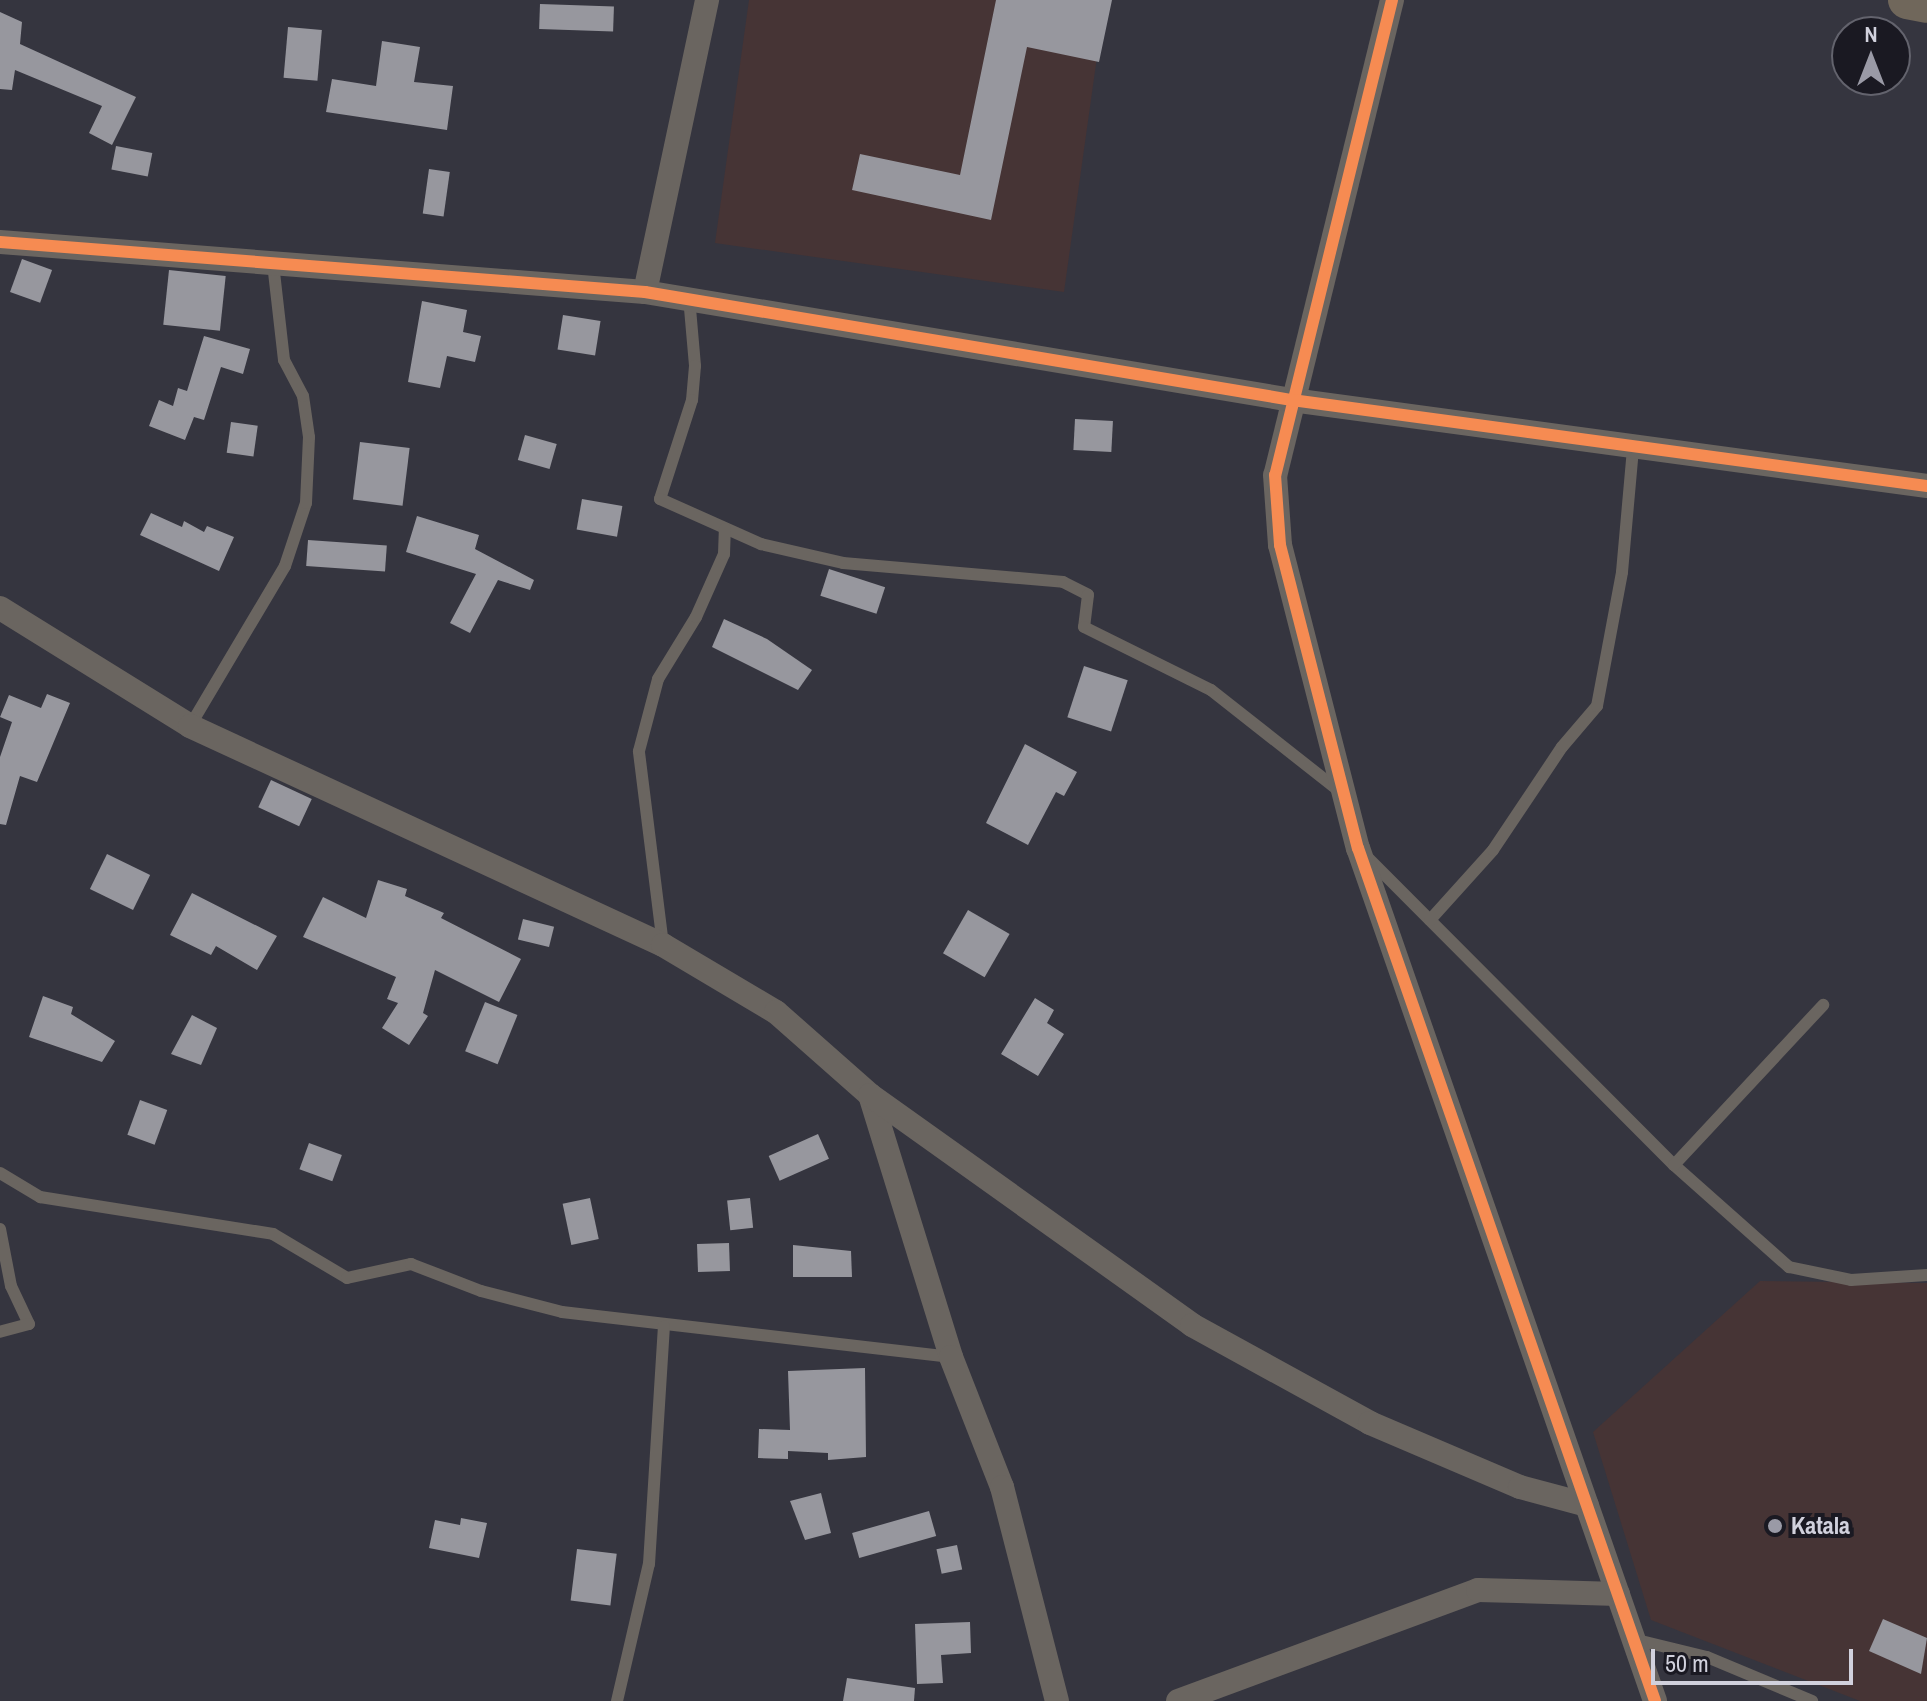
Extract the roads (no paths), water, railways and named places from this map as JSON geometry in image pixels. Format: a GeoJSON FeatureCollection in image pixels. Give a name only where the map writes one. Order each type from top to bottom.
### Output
{"type":"FeatureCollection","features":[{"type":"Feature","properties":{"kind":"main road"},"geometry":{"type":"LineString","coordinates":[[1907,0],[1927,4]]}},
{"type":"Feature","properties":{"kind":"street"},"geometry":{"type":"LineString","coordinates":[[645,292],[707,0]]}},
{"type":"Feature","properties":{"kind":"street"},"geometry":{"type":"LineString","coordinates":[[1392,0],[1275,475],[1280,545],[1358,848],[1655,1701]]}},
{"type":"Feature","properties":{"kind":"street"},"geometry":{"type":"LineString","coordinates":[[0,242],[689,297],[1292,400],[1927,486]]}},
{"type":"Feature","properties":{"kind":"street"},"geometry":{"type":"LineString","coordinates":[[0,608],[190,726],[663,945],[776,1012],[870,1095],[1192,1325],[1370,1423],[1520,1487],[1587,1505]]}},
{"type":"Feature","properties":{"kind":"street"},"geometry":{"type":"LineString","coordinates":[[870,1095],[951,1357],[1002,1487],[1057,1701]]}},
{"type":"Feature","properties":{"kind":"street"},"geometry":{"type":"LineString","coordinates":[[1178,1701],[1478,1590],[1618,1594]]}},
{"type":"Feature","properties":{"kind":"lane"},"geometry":{"type":"LineString","coordinates":[[190,726],[279,577],[306,503],[307,423],[303,396],[284,360],[273,263]]}},
{"type":"Feature","properties":{"kind":"lane"},"geometry":{"type":"LineString","coordinates":[[689,297],[695,366],[692,400],[660,499],[761,544],[843,563],[1063,582],[1088,595],[1084,627],[1211,690],[1343,794]]}},
{"type":"Feature","properties":{"kind":"lane"},"geometry":{"type":"LineString","coordinates":[[1430,920],[1493,850],[1562,747],[1597,706],[1622,572],[1633,448]]}},
{"type":"Feature","properties":{"kind":"lane"},"geometry":{"type":"LineString","coordinates":[[663,945],[639,751],[658,679],[696,617],[724,554],[725,529]]}},
{"type":"Feature","properties":{"kind":"lane"},"geometry":{"type":"LineString","coordinates":[[1358,848],[1674,1165],[1789,1267],[1851,1280],[1927,1275]]}},
{"type":"Feature","properties":{"kind":"lane"},"geometry":{"type":"LineString","coordinates":[[1674,1165],[1823,1005]]}},
{"type":"Feature","properties":{"kind":"lane"},"geometry":{"type":"LineString","coordinates":[[0,1173],[40,1197],[273,1234],[347,1278],[411,1264],[481,1291],[562,1312],[951,1357]]}},
{"type":"Feature","properties":{"kind":"lane"},"geometry":{"type":"LineString","coordinates":[[0,1229],[11,1286],[29,1324],[0,1332]]}},
{"type":"Feature","properties":{"kind":"lane"},"geometry":{"type":"LineString","coordinates":[[617,1701],[649,1564],[664,1326]]}},
{"type":"Feature","properties":{"kind":"lane"},"geometry":{"type":"LineString","coordinates":[[1633,1639],[1707,1657],[1812,1701]]}},
{"type":"Feature","properties":{"kind":"place","name":"Katala"},"geometry":{"type":"Point","coordinates":[1775,1526]}}]}
